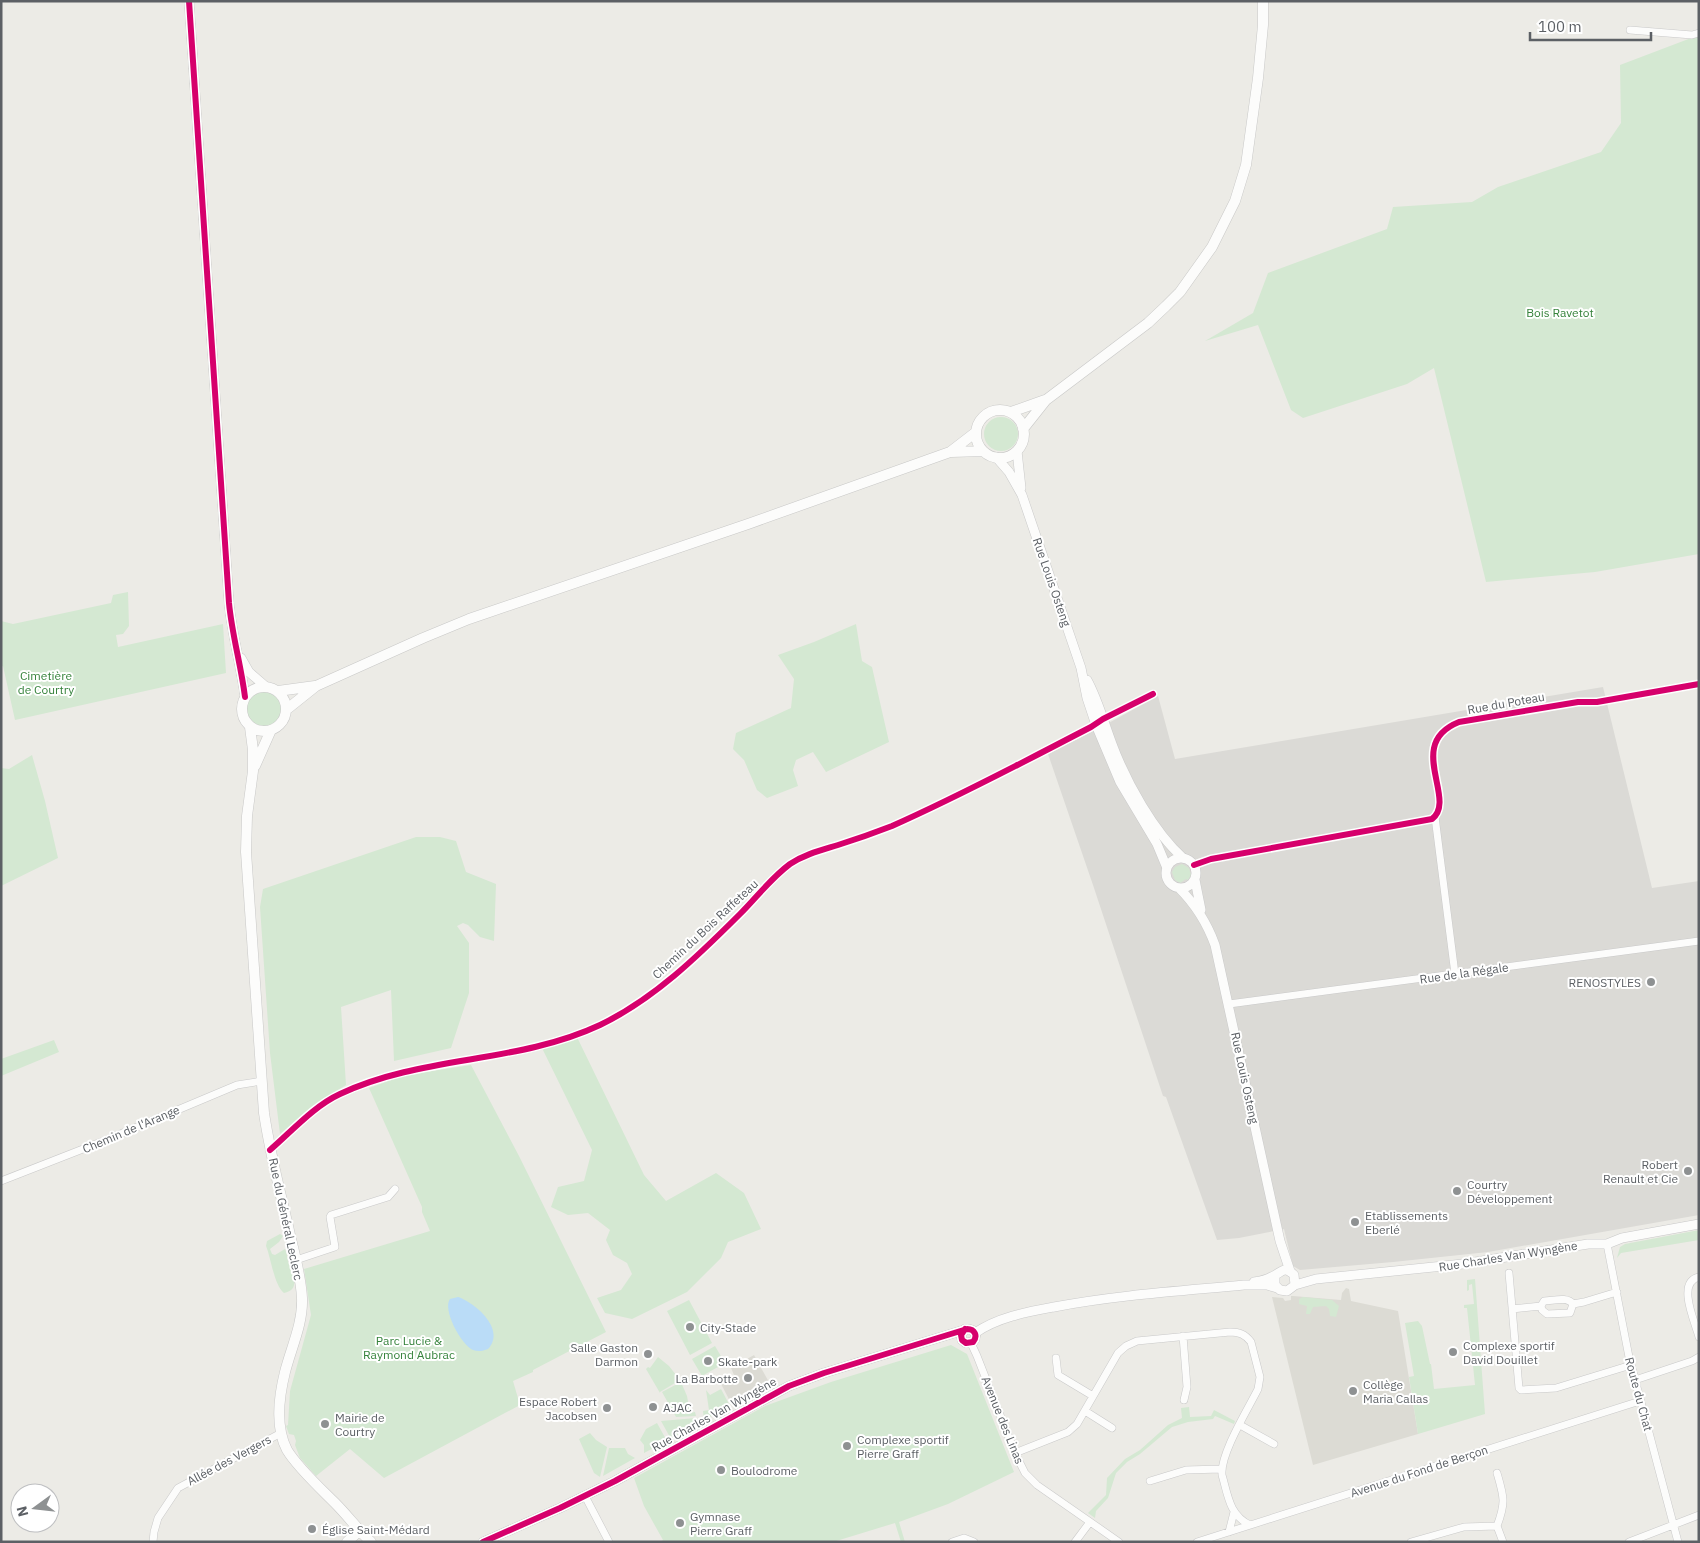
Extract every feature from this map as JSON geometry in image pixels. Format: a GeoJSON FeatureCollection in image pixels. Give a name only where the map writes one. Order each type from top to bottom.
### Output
{"type":"FeatureCollection","features":[{"type":"Feature","properties":{"kind":"main road"},"geometry":{"type":"LineString","coordinates":[[1024,429],[1046,400],[1148,323],[1180,292],[1212,248],[1235,201],[1246,164],[1258,78],[1263,25],[1263,1]]}},
{"type":"Feature","properties":{"kind":"main road"},"geometry":{"type":"LineString","coordinates":[[1011,412],[1046,400]]}},
{"type":"Feature","properties":{"kind":"main road"},"geometry":{"type":"LineString","coordinates":[[999,409],[1011,412],[1018,417],[1024,429],[1023,441],[1017,451],[1007,457],[996,458],[983,451],[977,442],[976,432],[981,418],[989,412],[999,409]]}},
{"type":"Feature","properties":{"kind":"main road"},"geometry":{"type":"LineString","coordinates":[[950,452],[976,432]]}},
{"type":"Feature","properties":{"kind":"main road"},"geometry":{"type":"LineString","coordinates":[[286,710],[316,686],[469,619],[950,452],[983,451]]}},
{"type":"Feature","properties":{"kind":"main road"},"geometry":{"type":"LineString","coordinates":[[278,691],[286,703],[282,723],[271,730],[256,730],[250,727],[242,716],[241,709],[245,697],[250,691],[257,687],[265,686],[278,691],[316,686]]}},
{"type":"Feature","properties":{"kind":"main road","name":"Rue du Général Leclerc"},"geometry":{"type":"LineString","coordinates":[[250,727],[253,771],[247,816],[246,852],[264,1113],[270,1150],[296,1260],[302,1298],[302,1310],[280,1395],[281,1433],[287,1449],[294,1460],[371,1542]]}},
{"type":"Feature","properties":{"kind":"main road","name":"Rue du Général Leclerc"},"geometry":{"type":"LineString","coordinates":[[253,771],[271,730]]}},
{"type":"Feature","properties":{"kind":"main road"},"geometry":{"type":"LineString","coordinates":[[347,1542],[359,1531]]}},
{"type":"Feature","properties":{"kind":"street"},"geometry":{"type":"LineString","coordinates":[[189,1],[230,609],[232,631],[245,697]]}},
{"type":"Feature","properties":{"kind":"street"},"geometry":{"type":"LineString","coordinates":[[1630,30],[1692,35],[1699,33]]}},
{"type":"Feature","properties":{"kind":"street","name":"Rue Louis Osteng"},"geometry":{"type":"LineString","coordinates":[[1017,451],[1022,496]]}},
{"type":"Feature","properties":{"kind":"street","name":"Rue Louis Osteng"},"geometry":{"type":"LineString","coordinates":[[996,458],[1009,472],[1022,496],[1081,668],[1092,691],[1120,782],[1158,844],[1167,868]]}},
{"type":"Feature","properties":{"kind":"street"},"geometry":{"type":"LineString","coordinates":[[238,654],[250,672],[265,686]]}},
{"type":"Feature","properties":{"kind":"street","name":"Rue du Poteau"},"geometry":{"type":"LineString","coordinates":[[1455,974],[1435,817],[1439,809],[1439,803],[1433,757],[1440,735],[1459,722],[1569,703],[1597,702],[1699,684]]}},
{"type":"Feature","properties":{"kind":"street","name":"Chemin du Bois Raffeteau"},"geometry":{"type":"LineString","coordinates":[[270,1150],[314,1110],[339,1094],[383,1076],[541,1046],[600,1025],[641,1001],[682,969],[773,879],[795,861],[812,853],[860,838],[894,824],[1153,694]]}},
{"type":"Feature","properties":{"kind":"street","name":"Rue Louis Osteng"},"geometry":{"type":"LineString","coordinates":[[1100,722],[1137,795],[1165,839],[1183,858]]}},
{"type":"Feature","properties":{"kind":"street"},"geometry":{"type":"LineString","coordinates":[[1194,865],[1211,859],[1425,822],[1435,817]]}},
{"type":"Feature","properties":{"kind":"street"},"geometry":{"type":"LineString","coordinates":[[1183,858],[1194,865],[1195,880],[1188,887],[1174,887],[1168,881],[1166,877],[1167,868],[1173,861],[1183,858]]}},
{"type":"Feature","properties":{"kind":"street","name":"Rue Louis Osteng"},"geometry":{"type":"LineString","coordinates":[[1195,880],[1203,917]]}},
{"type":"Feature","properties":{"kind":"street","name":"Rue Louis Osteng"},"geometry":{"type":"LineString","coordinates":[[1179,888],[1203,917],[1216,945],[1280,1241],[1292,1273]]}},
{"type":"Feature","properties":{"kind":"street","name":"Rue de la Régale"},"geometry":{"type":"LineString","coordinates":[[1229,1004],[1699,941]]}},
{"type":"Feature","properties":{"kind":"street","name":"Chemin de l'Arange"},"geometry":{"type":"LineString","coordinates":[[1,1181],[106,1140],[237,1084],[262,1082]]}},
{"type":"Feature","properties":{"kind":"street"},"geometry":{"type":"LineString","coordinates":[[296,1260],[335,1248],[331,1215],[388,1197],[395,1189]]}},
{"type":"Feature","properties":{"kind":"street","name":"Rue Charles Van Wyngène"},"geometry":{"type":"LineString","coordinates":[[1295,1284],[1316,1278],[1462,1264],[1588,1244],[1607,1244],[1622,1238],[1699,1224]]}},
{"type":"Feature","properties":{"kind":"street","name":"Rue Louis Osteng"},"geometry":{"type":"LineString","coordinates":[[1277,1274],[1280,1241]]}},
{"type":"Feature","properties":{"kind":"street","name":"Route du Chat"},"geometry":{"type":"LineString","coordinates":[[1607,1244],[1631,1365],[1678,1542]]}},
{"type":"Feature","properties":{"kind":"street"},"geometry":{"type":"LineString","coordinates":[[975,1333],[985,1326],[1032,1311],[1131,1296],[1244,1285],[1267,1286],[1286,1291],[1295,1284],[1295,1278],[1292,1273],[1284,1270],[1244,1285]]}},
{"type":"Feature","properties":{"kind":"street","name":"Rue Charles Van Wyngène"},"geometry":{"type":"LineString","coordinates":[[1292,1273],[1316,1278]]}},
{"type":"Feature","properties":{"kind":"street"},"geometry":{"type":"LineString","coordinates":[[1509,1273],[1519,1388],[1523,1391],[1556,1388],[1631,1365]]}},
{"type":"Feature","properties":{"kind":"street"},"geometry":{"type":"LineString","coordinates":[[1277,1274],[1274,1282],[1277,1288]]}},
{"type":"Feature","properties":{"kind":"street"},"geometry":{"type":"LineString","coordinates":[[1699,1277],[1694,1278],[1689,1283],[1687,1293],[1699,1337]]}},
{"type":"Feature","properties":{"kind":"street"},"geometry":{"type":"LineString","coordinates":[[1512,1309],[1541,1306],[1544,1302],[1566,1299],[1573,1304],[1617,1292]]}},
{"type":"Feature","properties":{"kind":"street"},"geometry":{"type":"LineString","coordinates":[[1541,1306],[1542,1310],[1547,1314],[1570,1312],[1573,1304]]}},
{"type":"Feature","properties":{"kind":"street"},"geometry":{"type":"LineString","coordinates":[[967,1342],[961,1335],[965,1330],[970,1329],[975,1333]]}},
{"type":"Feature","properties":{"kind":"street","name":"Rue Charles Van Wyngène"},"geometry":{"type":"LineString","coordinates":[[483,1542],[615,1481],[789,1386],[824,1373],[965,1330]]}},
{"type":"Feature","properties":{"kind":"street"},"geometry":{"type":"LineString","coordinates":[[1015,1453],[1068,1432],[1077,1424],[1118,1353],[1126,1346],[1137,1341],[1236,1332],[1244,1335],[1250,1342],[1260,1377],[1240,1425],[1224,1456],[1221,1469],[1234,1512],[1240,1519],[1250,1525]]}},
{"type":"Feature","properties":{"kind":"street"},"geometry":{"type":"LineString","coordinates":[[943,1337],[967,1342],[975,1340],[975,1333]]}},
{"type":"Feature","properties":{"kind":"street"},"geometry":{"type":"LineString","coordinates":[[1182,1336],[1187,1387],[1184,1400]]}},
{"type":"Feature","properties":{"kind":"street","name":"Avenue des Linas"},"geometry":{"type":"LineString","coordinates":[[967,1342],[974,1348],[1021,1466],[1033,1482],[1119,1542]]}},
{"type":"Feature","properties":{"kind":"street"},"geometry":{"type":"LineString","coordinates":[[1635,1380],[1699,1357]]}},
{"type":"Feature","properties":{"kind":"street"},"geometry":{"type":"LineString","coordinates":[[1056,1358],[1058,1375],[1093,1396]]}},
{"type":"Feature","properties":{"kind":"street","name":"Avenue du Fond de Berçon"},"geometry":{"type":"LineString","coordinates":[[1197,1542],[1640,1401]]}},
{"type":"Feature","properties":{"kind":"street"},"geometry":{"type":"LineString","coordinates":[[1085,1412],[1112,1428]]}},
{"type":"Feature","properties":{"kind":"street"},"geometry":{"type":"LineString","coordinates":[[1240,1425],[1274,1444]]}},
{"type":"Feature","properties":{"kind":"street","name":"Allée des Vergers"},"geometry":{"type":"LineString","coordinates":[[153,1542],[158,1518],[178,1488],[281,1433]]}},
{"type":"Feature","properties":{"kind":"street"},"geometry":{"type":"LineString","coordinates":[[1150,1481],[1186,1470],[1221,1469]]}},
{"type":"Feature","properties":{"kind":"street"},"geometry":{"type":"LineString","coordinates":[[1497,1473],[1504,1500],[1497,1526],[1503,1542]]}},
{"type":"Feature","properties":{"kind":"street"},"geometry":{"type":"LineString","coordinates":[[585,1496],[609,1542]]}},
{"type":"Feature","properties":{"kind":"street"},"geometry":{"type":"LineString","coordinates":[[1228,1532],[1234,1512]]}},
{"type":"Feature","properties":{"kind":"street"},"geometry":{"type":"LineString","coordinates":[[1629,1542],[1673,1524],[1699,1516]]}},
{"type":"Feature","properties":{"kind":"street"},"geometry":{"type":"LineString","coordinates":[[1075,1542],[1090,1522]]}},
{"type":"Feature","properties":{"kind":"street"},"geometry":{"type":"LineString","coordinates":[[1411,1542],[1464,1527],[1497,1526]]}},
{"type":"Feature","properties":{"kind":"street"},"geometry":{"type":"LineString","coordinates":[[952,1542],[964,1538],[974,1542]]}},
{"type":"Feature","properties":{"kind":"shaded area"},"geometry":{"type":"Polygon","coordinates":[[[1603,687],[1652,888],[1699,881],[1699,1215],[1488,1252],[1300,1270],[1293,1266],[1284,1229],[1239,1238],[1217,1240],[1166,1097],[1163,1096],[1048,754],[1158,696],[1175,759],[1603,687]]]}},
{"type":"Feature","properties":{"kind":"shaded area","name":"Collège Maria Callas"},"geometry":{"type":"Polygon","coordinates":[[[1346,1288],[1349,1289],[1351,1301],[1398,1311],[1418,1434],[1313,1465],[1272,1297],[1283,1298],[1285,1301],[1291,1300],[1291,1296],[1341,1300],[1342,1293],[1346,1288]]]}},
{"type":"Feature","properties":{"kind":"shaded area","name":"La Barbotte"},"geometry":{"type":"Polygon","coordinates":[[[754,1355],[770,1384],[732,1405],[720,1382],[734,1375],[731,1368],[754,1355]]]}},
{"type":"Feature","properties":{"kind":"green space","name":"Bois Ravetot"},"geometry":{"type":"Polygon","coordinates":[[[1699,35],[1699,554],[1595,572],[1486,582],[1434,368],[1407,384],[1303,418],[1291,410],[1258,325],[1205,341],[1253,313],[1268,273],[1387,229],[1393,207],[1472,202],[1498,187],[1601,152],[1621,123],[1620,65],[1699,35]]]}},
{"type":"Feature","properties":{"kind":"green space"},"geometry":{"type":"Polygon","coordinates":[[[1001,417],[1008,418],[1013,422],[1017,427],[1017,441],[1013,446],[1008,450],[1001,451],[994,450],[989,446],[985,441],[984,434],[985,427],[989,422],[994,418],[1001,417]]]}},
{"type":"Feature","properties":{"kind":"green space","name":"Cimetière de Courtry"},"geometry":{"type":"Polygon","coordinates":[[[128,592],[129,626],[123,634],[116,635],[118,647],[223,624],[226,673],[15,720],[3,666],[1,667],[1,621],[13,624],[111,603],[113,595],[128,592]]]}},
{"type":"Feature","properties":{"kind":"green space"},"geometry":{"type":"Polygon","coordinates":[[[856,624],[862,661],[872,667],[889,742],[826,772],[813,752],[796,760],[793,770],[798,786],[767,798],[757,790],[744,760],[733,749],[736,733],[791,708],[794,679],[778,655],[856,624]]]}},
{"type":"Feature","properties":{"kind":"green space"},"geometry":{"type":"Polygon","coordinates":[[[264,692],[276,697],[281,709],[276,721],[264,726],[252,721],[247,709],[252,697],[264,692]]]}},
{"type":"Feature","properties":{"kind":"green space"},"geometry":{"type":"Polygon","coordinates":[[[32,755],[58,858],[1,886],[1,768],[9,769],[32,755]]]}},
{"type":"Feature","properties":{"kind":"green space"},"geometry":{"type":"Polygon","coordinates":[[[416,837],[440,837],[456,841],[466,872],[496,884],[494,941],[480,937],[468,925],[463,923],[457,926],[469,943],[469,993],[451,1048],[394,1061],[391,990],[341,1007],[346,1085],[318,1102],[280,1134],[270,1053],[260,907],[263,889],[416,837]]]}},
{"type":"Feature","properties":{"kind":"green space"},"geometry":{"type":"Polygon","coordinates":[[[1182,864],[1189,868],[1191,875],[1188,880],[1186,879],[1180,883],[1175,880],[1172,872],[1175,867],[1182,864]]]}},
{"type":"Feature","properties":{"kind":"green space"},"geometry":{"type":"Polygon","coordinates":[[[576,1035],[644,1175],[666,1201],[716,1173],[744,1193],[761,1229],[728,1242],[721,1258],[687,1292],[632,1319],[605,1313],[597,1298],[621,1290],[632,1274],[627,1263],[613,1255],[606,1240],[610,1230],[588,1213],[568,1215],[551,1207],[558,1187],[584,1181],[592,1150],[541,1046],[576,1035]]]}},
{"type":"Feature","properties":{"kind":"green space"},"geometry":{"type":"Polygon","coordinates":[[[54,1040],[59,1052],[1,1076],[1,1059],[54,1040]]]}},
{"type":"Feature","properties":{"kind":"green space","name":"Parc Lucie & Raymond Aubrac"},"geometry":{"type":"Polygon","coordinates":[[[471,1065],[519,1156],[606,1332],[513,1381],[520,1405],[384,1478],[350,1449],[316,1476],[300,1458],[295,1445],[294,1435],[289,1434],[286,1426],[288,1425],[290,1391],[311,1315],[304,1269],[430,1231],[422,1212],[422,1207],[369,1088],[406,1075],[471,1065]]]}},
{"type":"Feature","properties":{"kind":"green space"},"geometry":{"type":"Polygon","coordinates":[[[1699,1230],[1699,1240],[1621,1253],[1617,1258],[1620,1247],[1625,1244],[1699,1230]]]}},
{"type":"Feature","properties":{"kind":"green space"},"geometry":{"type":"Polygon","coordinates":[[[280,1234],[283,1236],[279,1242],[270,1249],[272,1254],[275,1255],[285,1249],[287,1254],[294,1284],[290,1291],[284,1293],[275,1278],[266,1246],[267,1241],[280,1234]]]}},
{"type":"Feature","properties":{"kind":"green space"},"geometry":{"type":"Polygon","coordinates":[[[1475,1279],[1485,1414],[1418,1434],[1409,1377],[1414,1376],[1405,1323],[1418,1321],[1422,1326],[1431,1364],[1434,1389],[1475,1385],[1467,1308],[1464,1308],[1464,1305],[1474,1304],[1472,1284],[1469,1285],[1469,1290],[1467,1291],[1467,1280],[1475,1279]]]}},
{"type":"Feature","properties":{"kind":"green space"},"geometry":{"type":"Polygon","coordinates":[[[1303,1297],[1332,1300],[1339,1306],[1336,1317],[1330,1316],[1329,1309],[1326,1306],[1313,1307],[1310,1314],[1306,1314],[1307,1306],[1299,1304],[1299,1299],[1303,1297]]]}},
{"type":"Feature","properties":{"kind":"green space","name":"City-Stade"},"geometry":{"type":"Polygon","coordinates":[[[689,1300],[712,1343],[690,1355],[667,1311],[689,1300]]]}},
{"type":"Feature","properties":{"kind":"green space","name":"Complexe sportif Pierre Graff"},"geometry":{"type":"Polygon","coordinates":[[[951,1345],[967,1354],[1014,1472],[948,1504],[899,1522],[905,1542],[901,1542],[895,1523],[833,1542],[660,1542],[663,1540],[644,1506],[634,1478],[765,1406],[831,1382],[951,1345]]]}},
{"type":"Feature","properties":{"kind":"green space","name":"Skate-park"},"geometry":{"type":"Polygon","coordinates":[[[715,1346],[725,1363],[702,1376],[692,1359],[715,1346]]]}},
{"type":"Feature","properties":{"kind":"green space"},"geometry":{"type":"Polygon","coordinates":[[[658,1357],[669,1366],[680,1380],[660,1393],[646,1369],[650,1368],[658,1357]]]}},
{"type":"Feature","properties":{"kind":"green space"},"geometry":{"type":"Polygon","coordinates":[[[681,1382],[687,1396],[690,1413],[695,1412],[696,1416],[676,1417],[662,1392],[681,1382]]]}},
{"type":"Feature","properties":{"kind":"green space"},"geometry":{"type":"Polygon","coordinates":[[[721,1389],[730,1406],[704,1420],[703,1411],[709,1410],[706,1390],[710,1395],[721,1389]]]}},
{"type":"Feature","properties":{"kind":"green space"},"geometry":{"type":"Polygon","coordinates":[[[1189,1407],[1190,1417],[1211,1416],[1214,1410],[1235,1421],[1234,1424],[1215,1416],[1213,1419],[1188,1422],[1172,1427],[1140,1454],[1127,1462],[1116,1473],[1108,1498],[1096,1511],[1095,1518],[1088,1513],[1106,1495],[1107,1478],[1125,1459],[1140,1450],[1168,1425],[1182,1418],[1181,1408],[1189,1407]]]}},
{"type":"Feature","properties":{"kind":"green space"},"geometry":{"type":"Polygon","coordinates":[[[696,1418],[697,1424],[690,1425],[690,1428],[671,1439],[661,1421],[696,1418]]]}},
{"type":"Feature","properties":{"kind":"green space"},"geometry":{"type":"Polygon","coordinates":[[[657,1423],[667,1441],[644,1453],[644,1445],[640,1440],[646,1429],[657,1423]]]}},
{"type":"Feature","properties":{"kind":"green space"},"geometry":{"type":"Polygon","coordinates":[[[590,1433],[596,1440],[607,1447],[600,1477],[594,1473],[579,1439],[590,1433]]]}},
{"type":"Feature","properties":{"kind":"green space"},"geometry":{"type":"Polygon","coordinates":[[[609,1448],[625,1448],[628,1454],[635,1458],[603,1476],[609,1448]]]}},
{"type":"Feature","properties":{"kind":"water"},"geometry":{"type":"Polygon","coordinates":[[[458,1297],[473,1305],[487,1318],[493,1334],[493,1342],[488,1349],[473,1350],[468,1347],[458,1334],[451,1318],[448,1304],[450,1299],[458,1297]]]}},
{"type":"Feature","properties":{"kind":"cycle path"},"geometry":{"type":"LineString","coordinates":[[189,1],[229,603],[245,697]]}},
{"type":"Feature","properties":{"kind":"cycle path"},"geometry":{"type":"LineString","coordinates":[[1194,865],[1211,859],[1432,819],[1438,810],[1439,799],[1433,757],[1435,744],[1443,732],[1459,722],[1578,702],[1597,702],[1699,684]]}},
{"type":"Feature","properties":{"kind":"cycle path"},"geometry":{"type":"LineString","coordinates":[[270,1150],[321,1105],[340,1094],[371,1081],[436,1065],[536,1047],[568,1038],[600,1025],[639,1003],[674,976],[724,930],[790,864],[814,853],[885,829],[917,815],[1153,694]]}},
{"type":"Feature","properties":{"kind":"cycle path"},"geometry":{"type":"LineString","coordinates":[[483,1542],[615,1481],[789,1386],[824,1373],[967,1329],[975,1333],[973,1342],[966,1343],[962,1340],[961,1335],[965,1329]]}},
{"type":"Feature","properties":{"kind":"place","name":"RENOSTYLES"},"geometry":{"type":"Point","coordinates":[1651,982]}},
{"type":"Feature","properties":{"kind":"place","name":"Robert Renault et Cie"},"geometry":{"type":"Point","coordinates":[1688,1171]}},
{"type":"Feature","properties":{"kind":"place","name":"Courtry Développement"},"geometry":{"type":"Point","coordinates":[1457,1191]}},
{"type":"Feature","properties":{"kind":"place","name":"Etablissements Eberlé"},"geometry":{"type":"Point","coordinates":[1355,1222]}},
{"type":"Feature","properties":{"kind":"place","name":"City-Stade"},"geometry":{"type":"Point","coordinates":[690,1327]}},
{"type":"Feature","properties":{"kind":"place","name":"Complexe sportif David Douillet"},"geometry":{"type":"Point","coordinates":[1453,1352]}},
{"type":"Feature","properties":{"kind":"place","name":"Salle Gaston Darmon"},"geometry":{"type":"Point","coordinates":[648,1354]}},
{"type":"Feature","properties":{"kind":"place","name":"Skate-park"},"geometry":{"type":"Point","coordinates":[708,1361]}},
{"type":"Feature","properties":{"kind":"place","name":"La Barbotte"},"geometry":{"type":"Point","coordinates":[748,1378]}},
{"type":"Feature","properties":{"kind":"place","name":"Collège Maria Callas"},"geometry":{"type":"Point","coordinates":[1353,1391]}},
{"type":"Feature","properties":{"kind":"place","name":"AJAC"},"geometry":{"type":"Point","coordinates":[653,1407]}},
{"type":"Feature","properties":{"kind":"place","name":"Espace Robert Jacobsen"},"geometry":{"type":"Point","coordinates":[607,1408]}},
{"type":"Feature","properties":{"kind":"place","name":"Mairie de Courtry"},"geometry":{"type":"Point","coordinates":[325,1424]}},
{"type":"Feature","properties":{"kind":"place","name":"Complexe sportif Pierre Graff"},"geometry":{"type":"Point","coordinates":[847,1446]}},
{"type":"Feature","properties":{"kind":"place","name":"Boulodrome"},"geometry":{"type":"Point","coordinates":[721,1470]}},
{"type":"Feature","properties":{"kind":"place","name":"Gymnase Pierre Graff"},"geometry":{"type":"Point","coordinates":[680,1523]}},
{"type":"Feature","properties":{"kind":"place","name":"Église Saint-Médard"},"geometry":{"type":"Point","coordinates":[312,1529]}}]}
